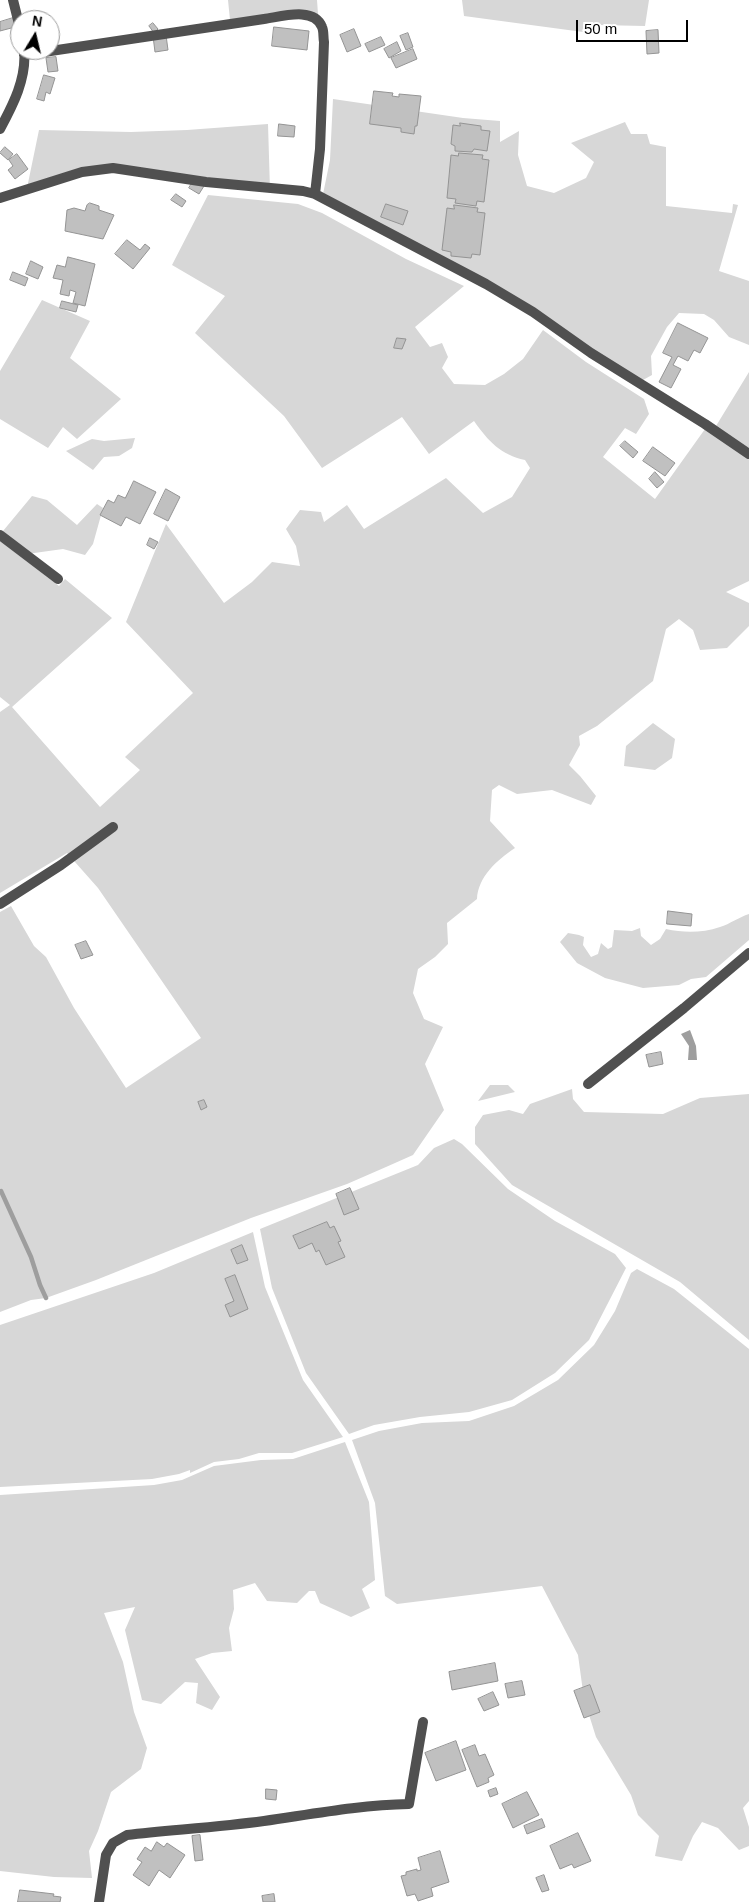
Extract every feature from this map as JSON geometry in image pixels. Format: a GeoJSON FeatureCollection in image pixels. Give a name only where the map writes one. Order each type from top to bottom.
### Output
{"type":"FeatureCollection","features":[{"type":"Feature","properties":{"kind":"street"},"geometry":{"type":"LineString","coordinates":[[60,48],[299,14],[312,16],[323,27],[324,42],[320,149],[315,194]]}},
{"type":"Feature","properties":{"kind":"street"},"geometry":{"type":"LineString","coordinates":[[0,129],[17,92],[23,74],[24,60]]}},
{"type":"Feature","properties":{"kind":"street"},"geometry":{"type":"LineString","coordinates":[[0,198],[82,172],[113,168],[206,182],[303,191],[315,194],[486,284],[533,312],[591,353],[705,424],[749,454]]}},
{"type":"Feature","properties":{"kind":"street"},"geometry":{"type":"LineString","coordinates":[[0,536],[58,579]]}},
{"type":"Feature","properties":{"kind":"street"},"geometry":{"type":"LineString","coordinates":[[0,904],[61,865],[113,827]]}},
{"type":"Feature","properties":{"kind":"street"},"geometry":{"type":"LineString","coordinates":[[588,1084],[684,1008],[749,953]]}},
{"type":"Feature","properties":{"kind":"street"},"geometry":{"type":"LineString","coordinates":[[99,1902],[106,1855],[113,1843],[127,1836],[263,1821],[329,1810],[409,1804],[423,1722]]}},
{"type":"Feature","properties":{"kind":"shaded area"},"geometry":{"type":"Polygon","coordinates":[[[228,0],[317,0],[318,14],[260,15],[230,20],[228,0]]]}},
{"type":"Feature","properties":{"kind":"shaded area"},"geometry":{"type":"Polygon","coordinates":[[[462,0],[649,0],[645,26],[598,25],[584,22],[583,32],[464,16],[462,0]]]}},
{"type":"Feature","properties":{"kind":"shaded area"},"geometry":{"type":"Polygon","coordinates":[[[333,99],[463,118],[500,121],[500,142],[519,131],[518,155],[527,186],[554,193],[586,178],[594,162],[571,143],[625,122],[631,134],[647,134],[650,144],[666,147],[666,206],[732,213],[733,204],[738,205],[719,271],[749,281],[749,345],[729,337],[714,320],[704,314],[679,313],[667,327],[651,356],[652,375],[643,380],[559,329],[322,199],[330,160],[333,99]]]}},
{"type":"Feature","properties":{"kind":"shaded area"},"geometry":{"type":"Polygon","coordinates":[[[268,124],[270,190],[112,166],[27,188],[39,130],[131,132],[268,124]]]}},
{"type":"Feature","properties":{"kind":"shaded area"},"geometry":{"type":"Polygon","coordinates":[[[208,195],[298,204],[322,213],[406,259],[464,286],[415,327],[430,347],[442,343],[448,357],[442,368],[454,384],[485,385],[504,374],[523,359],[543,330],[586,362],[644,399],[649,414],[636,434],[625,428],[603,457],[655,499],[705,429],[749,458],[749,581],[726,592],[749,603],[749,626],[727,648],[700,650],[693,630],[679,619],[666,629],[653,681],[597,726],[579,736],[580,745],[569,765],[596,796],[591,805],[552,790],[517,794],[499,785],[492,790],[490,821],[515,848],[502,858],[485,876],[478,891],[477,899],[447,923],[448,944],[435,957],[418,969],[413,993],[424,1019],[443,1027],[425,1064],[444,1110],[413,1155],[347,1184],[251,1218],[96,1280],[46,1298],[31,1300],[0,1312],[0,912],[11,906],[34,946],[46,957],[74,1008],[126,1088],[201,1038],[98,888],[67,853],[0,893],[0,712],[10,705],[0,697],[0,541],[59,586],[65,579],[112,618],[12,707],[100,807],[140,770],[125,757],[193,693],[126,622],[166,524],[224,603],[252,582],[272,562],[300,566],[296,546],[286,529],[300,510],[321,512],[324,522],[347,505],[364,529],[446,478],[483,513],[512,497],[530,468],[525,460],[509,455],[496,446],[484,435],[474,421],[429,454],[402,417],[322,468],[284,416],[195,333],[225,296],[172,265],[208,195]]]}},
{"type":"Feature","properties":{"kind":"shaded area"},"geometry":{"type":"Polygon","coordinates":[[[42,300],[90,321],[70,358],[121,399],[77,439],[63,427],[48,448],[0,419],[0,371],[42,300]]]}},
{"type":"Feature","properties":{"kind":"shaded area"},"geometry":{"type":"Polygon","coordinates":[[[749,372],[749,449],[716,426],[749,372]]]}},
{"type":"Feature","properties":{"kind":"shaded area"},"geometry":{"type":"Polygon","coordinates":[[[135,438],[132,448],[119,456],[104,457],[93,470],[66,451],[92,439],[104,441],[135,438]]]}},
{"type":"Feature","properties":{"kind":"shaded area"},"geometry":{"type":"Polygon","coordinates":[[[32,496],[47,500],[77,525],[97,504],[103,508],[93,544],[85,555],[63,549],[27,554],[3,531],[32,496]]]}},
{"type":"Feature","properties":{"kind":"shaded area"},"geometry":{"type":"Polygon","coordinates":[[[653,723],[675,739],[672,758],[655,770],[624,766],[626,746],[653,723]]]}},
{"type":"Feature","properties":{"kind":"shaded area"},"geometry":{"type":"Polygon","coordinates":[[[749,914],[749,940],[706,977],[691,979],[679,985],[643,988],[605,978],[577,963],[560,942],[568,933],[584,937],[583,945],[591,957],[598,954],[601,943],[608,949],[612,947],[614,930],[632,931],[640,928],[641,936],[651,945],[660,939],[666,929],[686,932],[713,929],[749,914]]]}},
{"type":"Feature","properties":{"kind":"shaded area"},"geometry":{"type":"Polygon","coordinates":[[[690,1030],[696,1046],[697,1060],[688,1060],[689,1046],[681,1034],[690,1030]]]}},
{"type":"Feature","properties":{"kind":"shaded area"},"geometry":{"type":"Polygon","coordinates":[[[490,1085],[508,1085],[515,1092],[478,1101],[490,1085]]]}},
{"type":"Feature","properties":{"kind":"shaded area"},"geometry":{"type":"Polygon","coordinates":[[[572,1089],[573,1099],[584,1112],[663,1114],[700,1098],[749,1094],[749,1340],[680,1282],[512,1185],[475,1144],[475,1127],[483,1115],[509,1110],[523,1114],[530,1104],[572,1089]]]}},
{"type":"Feature","properties":{"kind":"shaded area"},"geometry":{"type":"Polygon","coordinates":[[[454,1139],[462,1144],[508,1189],[555,1221],[615,1254],[626,1268],[589,1340],[555,1373],[512,1400],[469,1412],[420,1417],[374,1425],[349,1434],[306,1373],[272,1288],[260,1229],[418,1165],[434,1148],[454,1139]]]}},
{"type":"Feature","properties":{"kind":"shaded area"},"geometry":{"type":"Polygon","coordinates":[[[253,1232],[265,1287],[303,1380],[343,1437],[292,1453],[259,1453],[239,1459],[214,1462],[190,1473],[190,1470],[152,1479],[0,1487],[0,1325],[154,1273],[253,1232]]]}},
{"type":"Feature","properties":{"kind":"shaded area"},"geometry":{"type":"Polygon","coordinates":[[[637,1269],[674,1289],[749,1349],[749,1801],[743,1808],[749,1827],[749,1846],[739,1850],[718,1828],[702,1822],[693,1836],[682,1861],[655,1856],[659,1836],[638,1815],[631,1795],[596,1737],[584,1699],[578,1655],[542,1586],[397,1604],[385,1596],[375,1503],[352,1440],[379,1431],[422,1423],[469,1421],[514,1406],[558,1380],[594,1345],[615,1311],[631,1273],[637,1269]]]}},
{"type":"Feature","properties":{"kind":"shaded area"},"geometry":{"type":"Polygon","coordinates":[[[345,1442],[369,1502],[375,1580],[362,1589],[370,1608],[351,1617],[320,1603],[315,1591],[309,1591],[297,1603],[267,1601],[255,1583],[233,1590],[234,1609],[229,1628],[232,1651],[212,1653],[195,1659],[220,1697],[212,1710],[196,1703],[198,1683],[185,1682],[161,1704],[142,1700],[125,1630],[135,1607],[104,1613],[123,1662],[134,1712],[147,1748],[141,1769],[111,1792],[89,1851],[92,1878],[54,1877],[0,1871],[0,1495],[154,1485],[182,1480],[214,1466],[261,1460],[293,1459],[345,1442]]]}},
{"type":"Feature","properties":{"kind":"building"},"geometry":{"type":"Polygon","coordinates":[[[10,19],[10,28],[0,31],[0,22],[10,19]]]}},
{"type":"Feature","properties":{"kind":"building"},"geometry":{"type":"Polygon","coordinates":[[[153,23],[158,29],[154,33],[149,26],[153,23]]]}},
{"type":"Feature","properties":{"kind":"building"},"geometry":{"type":"Polygon","coordinates":[[[274,27],[309,31],[307,50],[272,46],[274,27]]]}},
{"type":"Feature","properties":{"kind":"building"},"geometry":{"type":"Polygon","coordinates":[[[354,29],[361,46],[347,52],[340,35],[354,29]]]}},
{"type":"Feature","properties":{"kind":"building"},"geometry":{"type":"Polygon","coordinates":[[[658,30],[659,53],[647,54],[646,31],[658,30]]]}},
{"type":"Feature","properties":{"kind":"building"},"geometry":{"type":"Polygon","coordinates":[[[408,33],[413,47],[406,50],[400,36],[408,33]]]}},
{"type":"Feature","properties":{"kind":"building"},"geometry":{"type":"Polygon","coordinates":[[[166,35],[168,50],[155,52],[153,36],[166,35]]]}},
{"type":"Feature","properties":{"kind":"building"},"geometry":{"type":"Polygon","coordinates":[[[381,37],[385,45],[369,52],[365,44],[381,37]]]}},
{"type":"Feature","properties":{"kind":"building"},"geometry":{"type":"Polygon","coordinates":[[[397,42],[401,51],[389,58],[384,49],[397,42]]]}},
{"type":"Feature","properties":{"kind":"building"},"geometry":{"type":"Polygon","coordinates":[[[413,49],[417,59],[396,68],[391,58],[413,49]]]}},
{"type":"Feature","properties":{"kind":"building"},"geometry":{"type":"Polygon","coordinates":[[[46,60],[56,60],[58,71],[48,72],[46,60]]]}},
{"type":"Feature","properties":{"kind":"building"},"geometry":{"type":"Polygon","coordinates":[[[44,75],[55,78],[50,94],[46,92],[44,101],[37,99],[44,75]]]}},
{"type":"Feature","properties":{"kind":"building"},"geometry":{"type":"Polygon","coordinates":[[[374,91],[393,93],[392,96],[399,97],[399,94],[421,96],[417,126],[415,126],[414,134],[401,132],[401,128],[370,124],[374,91]]]}},
{"type":"Feature","properties":{"kind":"building"},"geometry":{"type":"Polygon","coordinates":[[[460,123],[481,126],[481,130],[490,131],[487,151],[474,149],[472,152],[455,151],[455,146],[451,144],[453,125],[460,126],[460,123]]]}},
{"type":"Feature","properties":{"kind":"building"},"geometry":{"type":"Polygon","coordinates":[[[279,124],[295,126],[294,137],[278,136],[279,124]]]}},
{"type":"Feature","properties":{"kind":"building"},"geometry":{"type":"Polygon","coordinates":[[[5,147],[13,154],[8,160],[0,153],[5,147]]]}},
{"type":"Feature","properties":{"kind":"building"},"geometry":{"type":"Polygon","coordinates":[[[459,153],[483,155],[482,159],[489,160],[484,202],[477,201],[476,206],[455,203],[456,199],[447,198],[451,155],[458,156],[459,153]]]}},
{"type":"Feature","properties":{"kind":"building"},"geometry":{"type":"Polygon","coordinates":[[[17,154],[28,169],[15,179],[8,170],[13,166],[9,160],[17,154]]]}},
{"type":"Feature","properties":{"kind":"building"},"geometry":{"type":"Polygon","coordinates":[[[194,180],[204,186],[199,194],[189,188],[194,180]]]}},
{"type":"Feature","properties":{"kind":"building"},"geometry":{"type":"Polygon","coordinates":[[[176,194],[186,201],[182,207],[171,200],[176,194]]]}},
{"type":"Feature","properties":{"kind":"building"},"geometry":{"type":"Polygon","coordinates":[[[90,203],[99,206],[99,210],[114,215],[103,239],[65,231],[67,210],[74,208],[85,211],[90,203]]]}},
{"type":"Feature","properties":{"kind":"building"},"geometry":{"type":"Polygon","coordinates":[[[386,204],[408,211],[403,225],[381,217],[386,204]]]}},
{"type":"Feature","properties":{"kind":"building"},"geometry":{"type":"Polygon","coordinates":[[[454,205],[478,208],[477,212],[485,213],[480,255],[472,254],[471,258],[451,256],[451,252],[442,250],[447,208],[454,209],[454,205]]]}},
{"type":"Feature","properties":{"kind":"building"},"geometry":{"type":"Polygon","coordinates":[[[127,240],[140,250],[145,244],[150,248],[133,269],[115,254],[127,240]]]}},
{"type":"Feature","properties":{"kind":"building"},"geometry":{"type":"Polygon","coordinates":[[[68,257],[95,264],[85,306],[73,303],[76,292],[70,290],[69,296],[60,294],[63,280],[53,278],[57,265],[65,267],[68,257]]]}},
{"type":"Feature","properties":{"kind":"building"},"geometry":{"type":"Polygon","coordinates":[[[31,261],[43,267],[38,279],[26,274],[31,261]]]}},
{"type":"Feature","properties":{"kind":"building"},"geometry":{"type":"Polygon","coordinates":[[[13,272],[28,278],[25,286],[10,280],[13,272]]]}},
{"type":"Feature","properties":{"kind":"building"},"geometry":{"type":"Polygon","coordinates":[[[62,301],[78,305],[76,312],[60,308],[62,301]]]}},
{"type":"Feature","properties":{"kind":"building"},"geometry":{"type":"Polygon","coordinates":[[[678,323],[708,338],[700,353],[694,350],[688,361],[678,356],[673,365],[681,369],[671,388],[659,382],[672,357],[663,353],[678,323]]]}},
{"type":"Feature","properties":{"kind":"building"},"geometry":{"type":"Polygon","coordinates":[[[397,338],[406,339],[402,349],[394,348],[397,338]]]}},
{"type":"Feature","properties":{"kind":"building"},"geometry":{"type":"Polygon","coordinates":[[[625,441],[638,452],[633,458],[620,446],[625,441]]]}},
{"type":"Feature","properties":{"kind":"building"},"geometry":{"type":"Polygon","coordinates":[[[653,447],[675,463],[665,476],[643,461],[653,447]]]}},
{"type":"Feature","properties":{"kind":"building"},"geometry":{"type":"Polygon","coordinates":[[[655,472],[664,482],[657,488],[649,479],[655,472]]]}},
{"type":"Feature","properties":{"kind":"building"},"geometry":{"type":"Polygon","coordinates":[[[134,481],[156,492],[140,524],[126,517],[121,526],[100,515],[108,500],[114,503],[118,495],[125,498],[134,481]]]}},
{"type":"Feature","properties":{"kind":"building"},"geometry":{"type":"Polygon","coordinates":[[[166,489],[180,497],[168,521],[154,514],[166,489]]]}},
{"type":"Feature","properties":{"kind":"building"},"geometry":{"type":"Polygon","coordinates":[[[150,538],[158,542],[154,549],[147,545],[150,538]]]}},
{"type":"Feature","properties":{"kind":"building"},"geometry":{"type":"Polygon","coordinates":[[[668,911],[692,914],[691,926],[667,924],[668,911]]]}},
{"type":"Feature","properties":{"kind":"building"},"geometry":{"type":"Polygon","coordinates":[[[86,941],[93,955],[81,959],[75,945],[86,941]]]}},
{"type":"Feature","properties":{"kind":"building"},"geometry":{"type":"Polygon","coordinates":[[[661,1052],[663,1064],[649,1067],[646,1055],[661,1052]]]}},
{"type":"Feature","properties":{"kind":"building"},"geometry":{"type":"Polygon","coordinates":[[[204,1100],[207,1107],[201,1110],[198,1102],[204,1100]]]}},
{"type":"Feature","properties":{"kind":"building"},"geometry":{"type":"Polygon","coordinates":[[[350,1188],[359,1209],[344,1215],[336,1194],[350,1188]]]}},
{"type":"Feature","properties":{"kind":"building"},"geometry":{"type":"Polygon","coordinates":[[[327,1222],[330,1228],[334,1226],[341,1241],[338,1242],[345,1257],[326,1265],[319,1250],[316,1252],[312,1243],[299,1249],[293,1236],[327,1222]]]}},
{"type":"Feature","properties":{"kind":"building"},"geometry":{"type":"Polygon","coordinates":[[[242,1245],[248,1260],[237,1264],[231,1250],[242,1245]]]}},
{"type":"Feature","properties":{"kind":"building"},"geometry":{"type":"Polygon","coordinates":[[[235,1275],[248,1309],[230,1317],[225,1305],[234,1301],[225,1279],[235,1275]]]}},
{"type":"Feature","properties":{"kind":"building"},"geometry":{"type":"Polygon","coordinates":[[[495,1663],[498,1681],[452,1690],[449,1672],[495,1663]]]}},
{"type":"Feature","properties":{"kind":"building"},"geometry":{"type":"Polygon","coordinates":[[[522,1681],[525,1695],[508,1698],[505,1684],[522,1681]]]}},
{"type":"Feature","properties":{"kind":"building"},"geometry":{"type":"Polygon","coordinates":[[[590,1685],[600,1712],[584,1718],[574,1691],[590,1685]]]}},
{"type":"Feature","properties":{"kind":"building"},"geometry":{"type":"Polygon","coordinates":[[[493,1692],[499,1705],[484,1711],[478,1699],[493,1692]]]}},
{"type":"Feature","properties":{"kind":"building"},"geometry":{"type":"Polygon","coordinates":[[[456,1741],[466,1770],[436,1781],[425,1753],[456,1741]]]}},
{"type":"Feature","properties":{"kind":"building"},"geometry":{"type":"Polygon","coordinates":[[[475,1745],[479,1756],[485,1754],[494,1775],[488,1778],[489,1782],[477,1787],[462,1750],[475,1745]]]}},
{"type":"Feature","properties":{"kind":"building"},"geometry":{"type":"Polygon","coordinates":[[[496,1788],[498,1794],[490,1797],[488,1791],[496,1788]]]}},
{"type":"Feature","properties":{"kind":"building"},"geometry":{"type":"Polygon","coordinates":[[[266,1789],[277,1790],[276,1800],[266,1799],[266,1789]]]}},
{"type":"Feature","properties":{"kind":"building"},"geometry":{"type":"Polygon","coordinates":[[[527,1792],[539,1815],[513,1828],[502,1804],[527,1792]]]}},
{"type":"Feature","properties":{"kind":"building"},"geometry":{"type":"Polygon","coordinates":[[[542,1819],[545,1827],[527,1834],[524,1826],[542,1819]]]}},
{"type":"Feature","properties":{"kind":"building"},"geometry":{"type":"Polygon","coordinates":[[[578,1833],[591,1861],[574,1868],[572,1864],[560,1869],[550,1846],[578,1833]]]}},
{"type":"Feature","properties":{"kind":"building"},"geometry":{"type":"Polygon","coordinates":[[[200,1835],[203,1860],[195,1861],[192,1836],[200,1835]]]}},
{"type":"Feature","properties":{"kind":"building"},"geometry":{"type":"Polygon","coordinates":[[[157,1842],[164,1847],[167,1843],[185,1855],[170,1878],[159,1870],[149,1886],[133,1875],[142,1862],[137,1859],[145,1847],[151,1851],[157,1842]]]}},
{"type":"Feature","properties":{"kind":"building"},"geometry":{"type":"Polygon","coordinates":[[[440,1851],[449,1882],[431,1888],[433,1896],[418,1901],[415,1894],[407,1896],[401,1876],[406,1875],[406,1872],[417,1869],[417,1871],[421,1870],[418,1858],[440,1851]]]}},
{"type":"Feature","properties":{"kind":"building"},"geometry":{"type":"Polygon","coordinates":[[[544,1875],[549,1890],[542,1892],[536,1878],[544,1875]]]}},
{"type":"Feature","properties":{"kind":"building"},"geometry":{"type":"Polygon","coordinates":[[[20,1890],[54,1894],[53,1896],[61,1897],[60,1902],[18,1902],[20,1890]]]}},
{"type":"Feature","properties":{"kind":"building"},"geometry":{"type":"Polygon","coordinates":[[[274,1894],[275,1902],[263,1902],[262,1896],[274,1894]]]}},
{"type":"Feature","properties":{"kind":"waterway"},"geometry":{"type":"LineString","coordinates":[[1,1191],[31,1257],[46,1298]]}}]}
